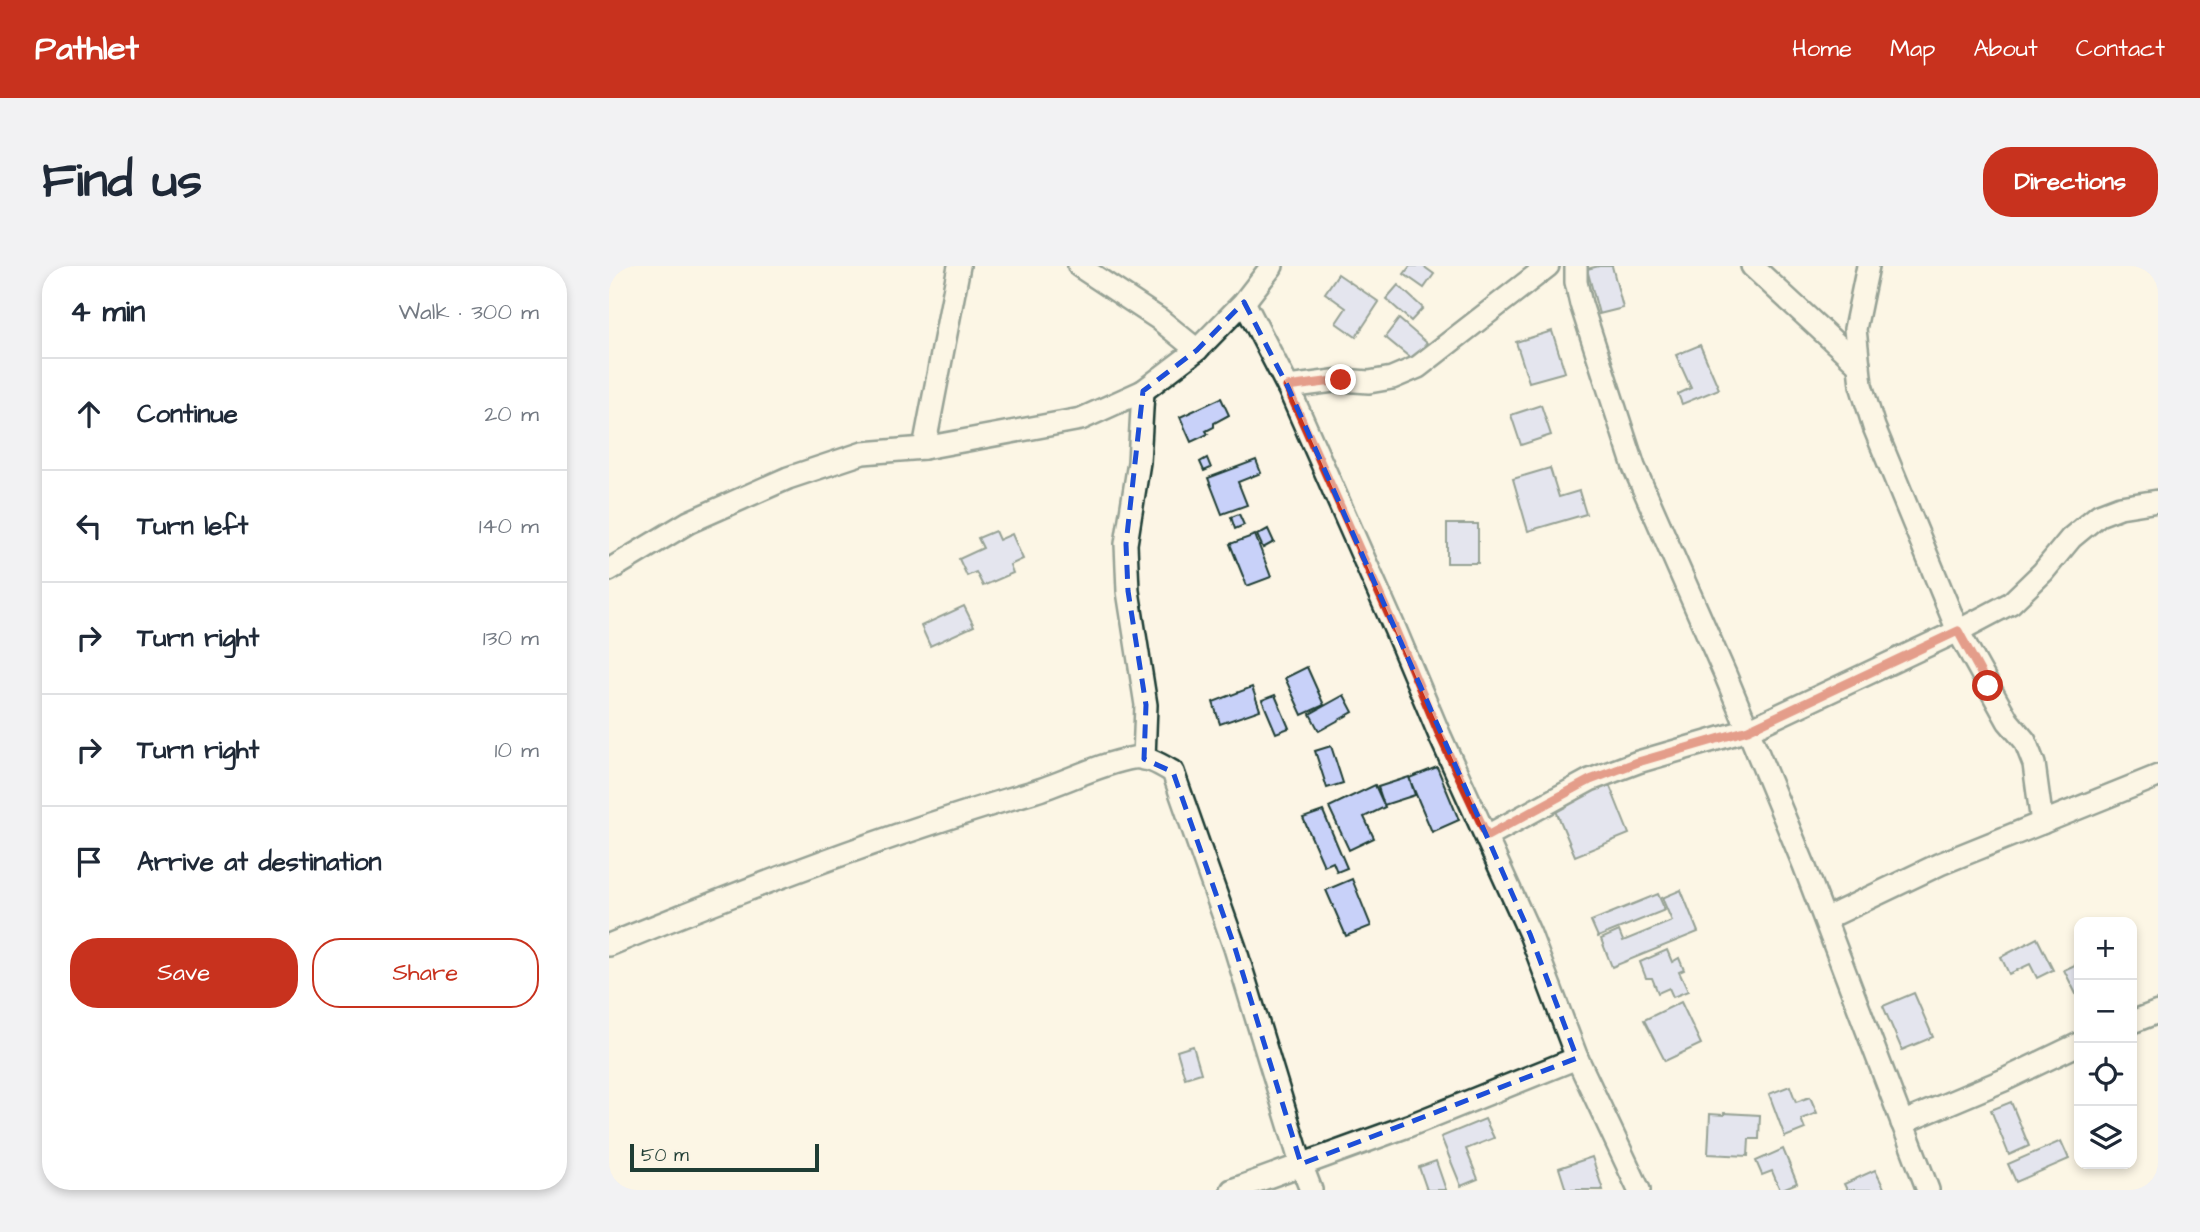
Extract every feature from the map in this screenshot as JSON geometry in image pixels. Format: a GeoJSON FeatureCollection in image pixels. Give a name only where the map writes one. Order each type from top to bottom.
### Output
{"type":"FeatureCollection","features":[{"type":"Feature","properties":{"kind":"street"},"geometry":{"type":"LineString","coordinates":[[924,448],[959,266]]}},
{"type":"Feature","properties":{"kind":"street"},"geometry":{"type":"LineString","coordinates":[[1079,266],[1159,319],[1197,349]]}},
{"type":"Feature","properties":{"kind":"street"},"geometry":{"type":"LineString","coordinates":[[609,570],[689,522],[788,478],[863,453],[924,448],[1081,419],[1143,391],[1197,349],[1244,302],[1272,266]]}},
{"type":"Feature","properties":{"kind":"street"},"geometry":{"type":"LineString","coordinates":[[1287,387],[1341,380],[1369,382],[1392,378],[1418,367],[1548,266]]}},
{"type":"Feature","properties":{"kind":"street"},"geometry":{"type":"LineString","coordinates":[[1576,266],[1581,304],[1634,467],[1748,730],[1825,919],[1928,1190]]}},
{"type":"Feature","properties":{"kind":"street"},"geometry":{"type":"LineString","coordinates":[[1752,266],[1859,365]]}},
{"type":"Feature","properties":{"kind":"street"},"geometry":{"type":"LineString","coordinates":[[1868,266],[1855,329],[1861,385],[1874,427],[1958,631],[2008,721],[2025,741],[2034,764],[2042,823]]}},
{"type":"Feature","properties":{"kind":"street"},"geometry":{"type":"LineString","coordinates":[[1244,302],[1287,387],[1395,629],[1440,736],[1530,934],[1577,1058],[1639,1190]]}},
{"type":"Feature","properties":{"kind":"street"},"geometry":{"type":"LineString","coordinates":[[1143,391],[1139,462],[1126,544],[1128,591],[1146,705],[1144,759]]}},
{"type":"Feature","properties":{"kind":"street"},"geometry":{"type":"LineString","coordinates":[[1487,836],[1590,780],[1638,762],[1748,730],[1958,631],[2011,603],[2043,572],[2071,537],[2099,515],[2120,507],[2158,501]]}},
{"type":"Feature","properties":{"kind":"street"},"geometry":{"type":"LineString","coordinates":[[609,945],[715,902],[954,815],[1041,790],[1099,768],[1136,758],[1156,762],[1173,772],[1235,948],[1311,1190]]}},
{"type":"Feature","properties":{"kind":"street"},"geometry":{"type":"LineString","coordinates":[[1825,919],[1940,864],[2158,776]]}},
{"type":"Feature","properties":{"kind":"street"},"geometry":{"type":"LineString","coordinates":[[2137,1020],[2158,1012]]}},
{"type":"Feature","properties":{"kind":"street"},"geometry":{"type":"LineString","coordinates":[[1902,1123],[2004,1080],[2074,1046]]}},
{"type":"Feature","properties":{"kind":"street"},"geometry":{"type":"LineString","coordinates":[[1232,1190],[1408,1126],[1577,1058]]}},
{"type":"Feature","properties":{"kind":"highlighted area"},"geometry":{"type":"Polygon","coordinates":[[[1244,302],[1288,387],[1530,934],[1577,1058],[1301,1164],[1235,948],[1173,772],[1144,759],[1146,705],[1128,591],[1126,544],[1143,391],[1197,350],[1244,302]]]}},
{"type":"Feature","properties":{"kind":"building"},"geometry":{"type":"Polygon","coordinates":[[[1410,266],[1423,266],[1434,274],[1424,288],[1404,274],[1410,266]]]}},
{"type":"Feature","properties":{"kind":"building"},"geometry":{"type":"Polygon","coordinates":[[[1612,266],[1623,308],[1599,314],[1587,269],[1612,266]]]}},
{"type":"Feature","properties":{"kind":"building"},"geometry":{"type":"Polygon","coordinates":[[[1338,274],[1379,302],[1356,337],[1336,323],[1346,308],[1325,293],[1338,274]]]}},
{"type":"Feature","properties":{"kind":"building"},"geometry":{"type":"Polygon","coordinates":[[[1398,285],[1423,308],[1411,321],[1386,299],[1398,285]]]}},
{"type":"Feature","properties":{"kind":"building"},"geometry":{"type":"Polygon","coordinates":[[[1399,319],[1427,343],[1413,360],[1385,337],[1399,319]]]}},
{"type":"Feature","properties":{"kind":"building"},"geometry":{"type":"Polygon","coordinates":[[[1552,331],[1565,372],[1529,382],[1516,342],[1552,331]]]}},
{"type":"Feature","properties":{"kind":"building"},"geometry":{"type":"Polygon","coordinates":[[[1700,345],[1719,389],[1682,404],[1678,394],[1691,388],[1676,355],[1700,345]]]}},
{"type":"Feature","properties":{"kind":"building"},"geometry":{"type":"Polygon","coordinates":[[[1221,398],[1229,415],[1214,423],[1214,427],[1206,431],[1208,434],[1191,442],[1180,417],[1221,398]]]}},
{"type":"Feature","properties":{"kind":"building"},"geometry":{"type":"Polygon","coordinates":[[[1541,405],[1551,435],[1521,445],[1511,415],[1541,405]]]}},
{"type":"Feature","properties":{"kind":"building"},"geometry":{"type":"Polygon","coordinates":[[[1207,458],[1211,468],[1204,471],[1200,462],[1207,458]]]}},
{"type":"Feature","properties":{"kind":"building"},"geometry":{"type":"Polygon","coordinates":[[[1256,460],[1261,473],[1238,482],[1247,505],[1222,514],[1208,478],[1256,460]]]}},
{"type":"Feature","properties":{"kind":"building"},"geometry":{"type":"Polygon","coordinates":[[[1550,468],[1559,497],[1579,491],[1586,514],[1528,531],[1513,479],[1550,468]]]}},
{"type":"Feature","properties":{"kind":"building"},"geometry":{"type":"Polygon","coordinates":[[[1239,514],[1244,525],[1235,529],[1231,517],[1239,514]]]}},
{"type":"Feature","properties":{"kind":"building"},"geometry":{"type":"Polygon","coordinates":[[[1447,524],[1478,524],[1478,563],[1447,563],[1447,524]]]}},
{"type":"Feature","properties":{"kind":"building"},"geometry":{"type":"Polygon","coordinates":[[[1268,529],[1274,542],[1263,548],[1257,535],[1268,529]]]}},
{"type":"Feature","properties":{"kind":"building"},"geometry":{"type":"Polygon","coordinates":[[[995,531],[999,540],[1012,534],[1023,559],[1010,565],[1013,573],[983,586],[976,572],[967,576],[959,559],[983,548],[978,538],[995,531]]]}},
{"type":"Feature","properties":{"kind":"building"},"geometry":{"type":"Polygon","coordinates":[[[1255,535],[1271,577],[1247,586],[1230,544],[1255,535]]]}},
{"type":"Feature","properties":{"kind":"building"},"geometry":{"type":"Polygon","coordinates":[[[964,606],[974,626],[930,646],[921,626],[964,606]]]}},
{"type":"Feature","properties":{"kind":"building"},"geometry":{"type":"Polygon","coordinates":[[[1307,667],[1324,705],[1302,715],[1285,678],[1307,667]]]}},
{"type":"Feature","properties":{"kind":"building"},"geometry":{"type":"Polygon","coordinates":[[[1252,687],[1260,710],[1220,724],[1213,702],[1252,687]]]}},
{"type":"Feature","properties":{"kind":"building"},"geometry":{"type":"Polygon","coordinates":[[[1275,695],[1289,728],[1276,733],[1262,700],[1275,695]]]}},
{"type":"Feature","properties":{"kind":"building"},"geometry":{"type":"Polygon","coordinates":[[[1344,695],[1353,712],[1319,731],[1310,714],[1344,695]]]}},
{"type":"Feature","properties":{"kind":"building"},"geometry":{"type":"Polygon","coordinates":[[[1331,746],[1343,783],[1327,788],[1315,751],[1331,746]]]}},
{"type":"Feature","properties":{"kind":"building"},"geometry":{"type":"Polygon","coordinates":[[[1437,767],[1459,820],[1432,832],[1409,778],[1437,767]]]}},
{"type":"Feature","properties":{"kind":"building"},"geometry":{"type":"Polygon","coordinates":[[[1409,777],[1415,795],[1384,805],[1378,787],[1409,777]]]}},
{"type":"Feature","properties":{"kind":"building"},"geometry":{"type":"Polygon","coordinates":[[[1609,784],[1629,834],[1575,856],[1554,806],[1609,784]]]}},
{"type":"Feature","properties":{"kind":"building"},"geometry":{"type":"Polygon","coordinates":[[[1375,785],[1385,807],[1364,817],[1374,838],[1349,850],[1329,807],[1375,785]]]}},
{"type":"Feature","properties":{"kind":"building"},"geometry":{"type":"Polygon","coordinates":[[[1323,811],[1347,868],[1337,872],[1333,862],[1324,866],[1303,818],[1323,811]]]}},
{"type":"Feature","properties":{"kind":"building"},"geometry":{"type":"Polygon","coordinates":[[[1352,879],[1371,926],[1346,936],[1326,890],[1352,879]]]}},
{"type":"Feature","properties":{"kind":"building"},"geometry":{"type":"Polygon","coordinates":[[[1681,890],[1698,932],[1612,967],[1601,939],[1619,931],[1623,941],[1672,921],[1662,898],[1681,890]]]}},
{"type":"Feature","properties":{"kind":"building"},"geometry":{"type":"Polygon","coordinates":[[[1658,894],[1665,910],[1598,937],[1591,921],[1658,894]]]}},
{"type":"Feature","properties":{"kind":"building"},"geometry":{"type":"Polygon","coordinates":[[[2037,938],[2053,970],[2037,978],[2030,964],[2009,974],[2001,957],[2037,938]]]}},
{"type":"Feature","properties":{"kind":"building"},"geometry":{"type":"Polygon","coordinates":[[[1667,950],[1672,962],[1679,958],[1684,970],[1679,972],[1688,991],[1673,997],[1669,988],[1658,993],[1652,978],[1646,978],[1640,962],[1667,950]]]}},
{"type":"Feature","properties":{"kind":"building"},"geometry":{"type":"Polygon","coordinates":[[[2074,965],[2074,990],[2064,970],[2074,965]]]}},
{"type":"Feature","properties":{"kind":"building"},"geometry":{"type":"Polygon","coordinates":[[[1914,993],[1933,1037],[1902,1050],[1883,1006],[1914,993]]]}},
{"type":"Feature","properties":{"kind":"building"},"geometry":{"type":"Polygon","coordinates":[[[1681,1002],[1701,1044],[1665,1061],[1644,1020],[1681,1002]]]}},
{"type":"Feature","properties":{"kind":"building"},"geometry":{"type":"Polygon","coordinates":[[[1193,1046],[1201,1073],[1185,1078],[1177,1051],[1193,1046]]]}},
{"type":"Feature","properties":{"kind":"building"},"geometry":{"type":"Polygon","coordinates":[[[1790,1086],[1796,1102],[1810,1097],[1817,1113],[1801,1119],[1805,1129],[1785,1137],[1769,1094],[1790,1086]]]}},
{"type":"Feature","properties":{"kind":"building"},"geometry":{"type":"Polygon","coordinates":[[[2011,1102],[2029,1146],[2009,1155],[1991,1110],[2011,1102]]]}},
{"type":"Feature","properties":{"kind":"building"},"geometry":{"type":"Polygon","coordinates":[[[1710,1114],[1760,1115],[1759,1139],[1749,1139],[1748,1156],[1708,1154],[1710,1114]]]}},
{"type":"Feature","properties":{"kind":"building"},"geometry":{"type":"Polygon","coordinates":[[[1485,1119],[1494,1138],[1466,1149],[1478,1179],[1461,1186],[1441,1137],[1485,1119]]]}},
{"type":"Feature","properties":{"kind":"building"},"geometry":{"type":"Polygon","coordinates":[[[2061,1141],[2069,1159],[2016,1182],[2008,1164],[2061,1141]]]}},
{"type":"Feature","properties":{"kind":"building"},"geometry":{"type":"Polygon","coordinates":[[[1783,1149],[1797,1183],[1780,1190],[1772,1171],[1762,1175],[1756,1161],[1783,1149]]]}},
{"type":"Feature","properties":{"kind":"building"},"geometry":{"type":"Polygon","coordinates":[[[1592,1157],[1603,1190],[1566,1190],[1559,1168],[1592,1157]]]}},
{"type":"Feature","properties":{"kind":"building"},"geometry":{"type":"Polygon","coordinates":[[[1436,1161],[1446,1190],[1427,1190],[1419,1167],[1436,1161]]]}},
{"type":"Feature","properties":{"kind":"building"},"geometry":{"type":"Polygon","coordinates":[[[1875,1170],[1885,1190],[1847,1190],[1844,1184],[1875,1170]]]}},
{"type":"Feature","properties":{"kind":"route"},"geometry":{"type":"LineString","coordinates":[[1341,380],[1287,387],[1440,736],[1487,836],[1590,780],[1638,762],[1748,730],[1958,631],[1988,686]]}}]}
